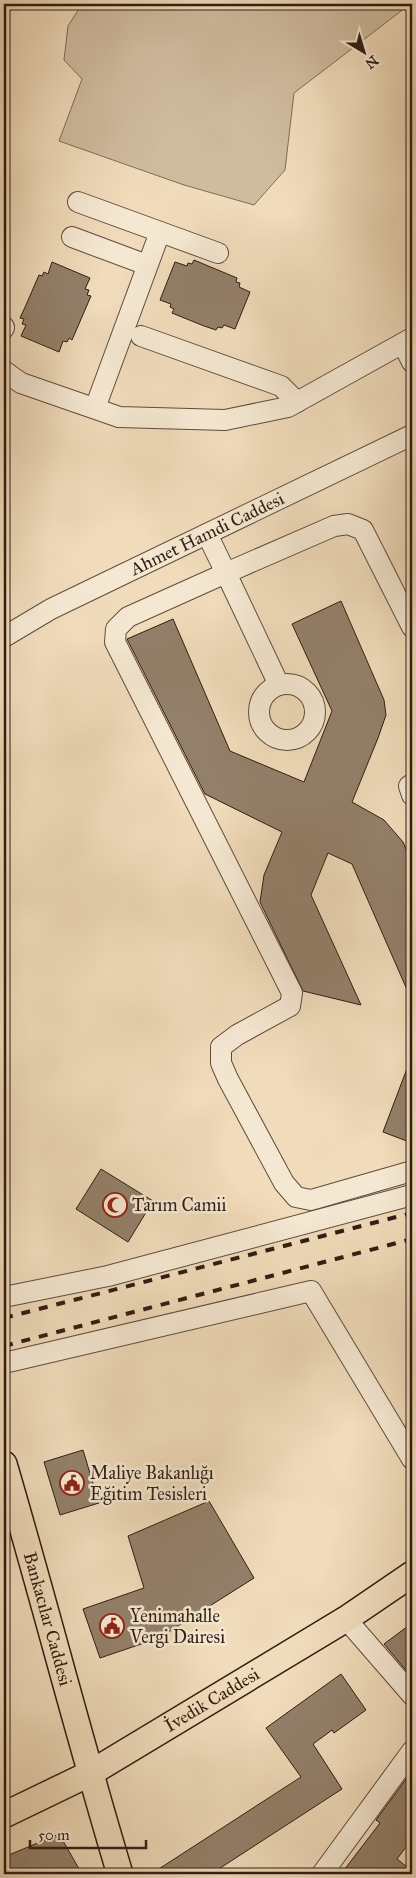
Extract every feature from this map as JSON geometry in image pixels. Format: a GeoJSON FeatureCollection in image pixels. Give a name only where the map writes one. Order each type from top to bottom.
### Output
{"type":"FeatureCollection","features":[{"type":"Feature","properties":{"kind":"main road","name":"Bankacılar Caddesi"},"geometry":{"type":"LineString","coordinates":[[4,1464],[46,1608],[90,1774],[120,1874]]}},
{"type":"Feature","properties":{"kind":"main road","name":"İvedik Caddesi"},"geometry":{"type":"LineString","coordinates":[[4,1815],[90,1774],[346,1619],[412,1574]]}},
{"type":"Feature","properties":{"kind":"street"},"geometry":{"type":"LineString","coordinates":[[78,202],[218,253]]}},
{"type":"Feature","properties":{"kind":"street"},"geometry":{"type":"LineString","coordinates":[[95,408],[160,232]]}},
{"type":"Feature","properties":{"kind":"street"},"geometry":{"type":"LineString","coordinates":[[72,237],[148,264]]}},
{"type":"Feature","properties":{"kind":"street"},"geometry":{"type":"LineString","coordinates":[[141,336],[281,386],[297,402]]}},
{"type":"Feature","properties":{"kind":"street"},"geometry":{"type":"LineString","coordinates":[[4,371],[21,383],[119,416],[225,420],[288,407],[408,341],[412,362]]}},
{"type":"Feature","properties":{"kind":"street","name":"Ahmet Hamdi Caddesi"},"geometry":{"type":"LineString","coordinates":[[4,636],[51,609],[412,435]]}},
{"type":"Feature","properties":{"kind":"street"},"geometry":{"type":"LineString","coordinates":[[412,628],[364,530],[348,524],[334,526],[128,617],[116,629],[115,642],[292,993],[290,1006],[237,1034],[221,1047],[221,1063],[284,1183],[296,1197],[311,1200],[412,1171]]}},
{"type":"Feature","properties":{"kind":"street"},"geometry":{"type":"LineString","coordinates":[[207,534],[279,685]]}},
{"type":"Feature","properties":{"kind":"street"},"geometry":{"type":"LineString","coordinates":[[412,784],[409,786],[412,795]]}},
{"type":"Feature","properties":{"kind":"street"},"geometry":{"type":"LineString","coordinates":[[4,1297],[108,1276],[412,1195]]}},
{"type":"Feature","properties":{"kind":"street"},"geometry":{"type":"LineString","coordinates":[[4,1363],[311,1291],[412,1459]]}},
{"type":"Feature","properties":{"kind":"street"},"geometry":{"type":"LineString","coordinates":[[346,1619],[412,1695]]}},
{"type":"Feature","properties":{"kind":"street"},"geometry":{"type":"LineString","coordinates":[[322,1874],[412,1751]]}},
{"type":"Feature","properties":{"kind":"shaded area"},"geometry":{"type":"Polygon","coordinates":[[[82,4],[407,4],[405,8],[294,93],[285,170],[254,205],[184,185],[59,141],[82,79],[64,60],[68,26],[82,4]]]}},
{"type":"Feature","properties":{"kind":"building"},"geometry":{"type":"Polygon","coordinates":[[[194,260],[237,278],[236,282],[240,283],[239,287],[250,292],[235,329],[224,325],[216,330],[204,326],[172,313],[174,309],[170,307],[171,304],[160,300],[175,262],[187,266],[188,263],[192,264],[194,260]]]}},
{"type":"Feature","properties":{"kind":"building"},"geometry":{"type":"Polygon","coordinates":[[[52,262],[90,278],[85,289],[89,290],[87,295],[91,296],[72,340],[69,338],[67,342],[63,341],[59,352],[21,336],[26,325],[22,324],[24,319],[20,318],[39,275],[42,276],[44,272],[48,274],[52,262]]]}},
{"type":"Feature","properties":{"kind":"building"},"geometry":{"type":"Polygon","coordinates":[[[341,601],[384,700],[386,715],[352,802],[384,820],[403,842],[412,864],[412,1001],[352,864],[328,853],[311,895],[361,1005],[303,991],[260,902],[264,875],[282,832],[205,794],[127,639],[173,619],[230,751],[304,782],[332,711],[292,624],[341,601]]]}},
{"type":"Feature","properties":{"kind":"building"},"geometry":{"type":"Polygon","coordinates":[[[412,1058],[412,1143],[383,1132],[412,1058]]]}},
{"type":"Feature","properties":{"kind":"building","name":"Tarım Camii"},"geometry":{"type":"Polygon","coordinates":[[[101,1169],[153,1201],[128,1242],[76,1209],[101,1169]]]}},
{"type":"Feature","properties":{"kind":"building","name":"Maliye Bakanlığı Eğitim Tesisleri"},"geometry":{"type":"Polygon","coordinates":[[[83,1450],[99,1503],[60,1515],[44,1462],[83,1450]]]}},
{"type":"Feature","properties":{"kind":"building"},"geometry":{"type":"Polygon","coordinates":[[[209,1501],[254,1578],[159,1638],[100,1658],[83,1609],[144,1588],[128,1536],[209,1501]]]}},
{"type":"Feature","properties":{"kind":"building"},"geometry":{"type":"Polygon","coordinates":[[[412,1623],[412,1671],[409,1674],[384,1644],[412,1623]]]}},
{"type":"Feature","properties":{"kind":"building"},"geometry":{"type":"Polygon","coordinates":[[[341,1674],[366,1710],[334,1733],[332,1730],[313,1744],[342,1789],[211,1874],[151,1874],[301,1777],[266,1728],[341,1674]]]}},
{"type":"Feature","properties":{"kind":"building"},"geometry":{"type":"Polygon","coordinates":[[[412,1771],[412,1839],[397,1859],[412,1871],[412,1874],[341,1874],[380,1823],[376,1820],[412,1771]]]}},
{"type":"Feature","properties":{"kind":"building"},"geometry":{"type":"Polygon","coordinates":[[[59,1834],[82,1874],[4,1874],[4,1857],[59,1834]]]}},
{"type":"Feature","properties":{"kind":"railway"},"geometry":{"type":"LineString","coordinates":[[4,1318],[412,1213]]}},
{"type":"Feature","properties":{"kind":"railway"},"geometry":{"type":"LineString","coordinates":[[4,1346],[412,1239]]}},
{"type":"Feature","properties":{"kind":"place","name":"Tarım Camii"},"geometry":{"type":"Point","coordinates":[115,1205]}},
{"type":"Feature","properties":{"kind":"place","name":"Maliye Bakanlığı Eğitim Tesisleri"},"geometry":{"type":"Point","coordinates":[72,1483]}},
{"type":"Feature","properties":{"kind":"place","name":"Yenimahalle Vergi Dairesi"},"geometry":{"type":"Point","coordinates":[112,1626]}}]}
